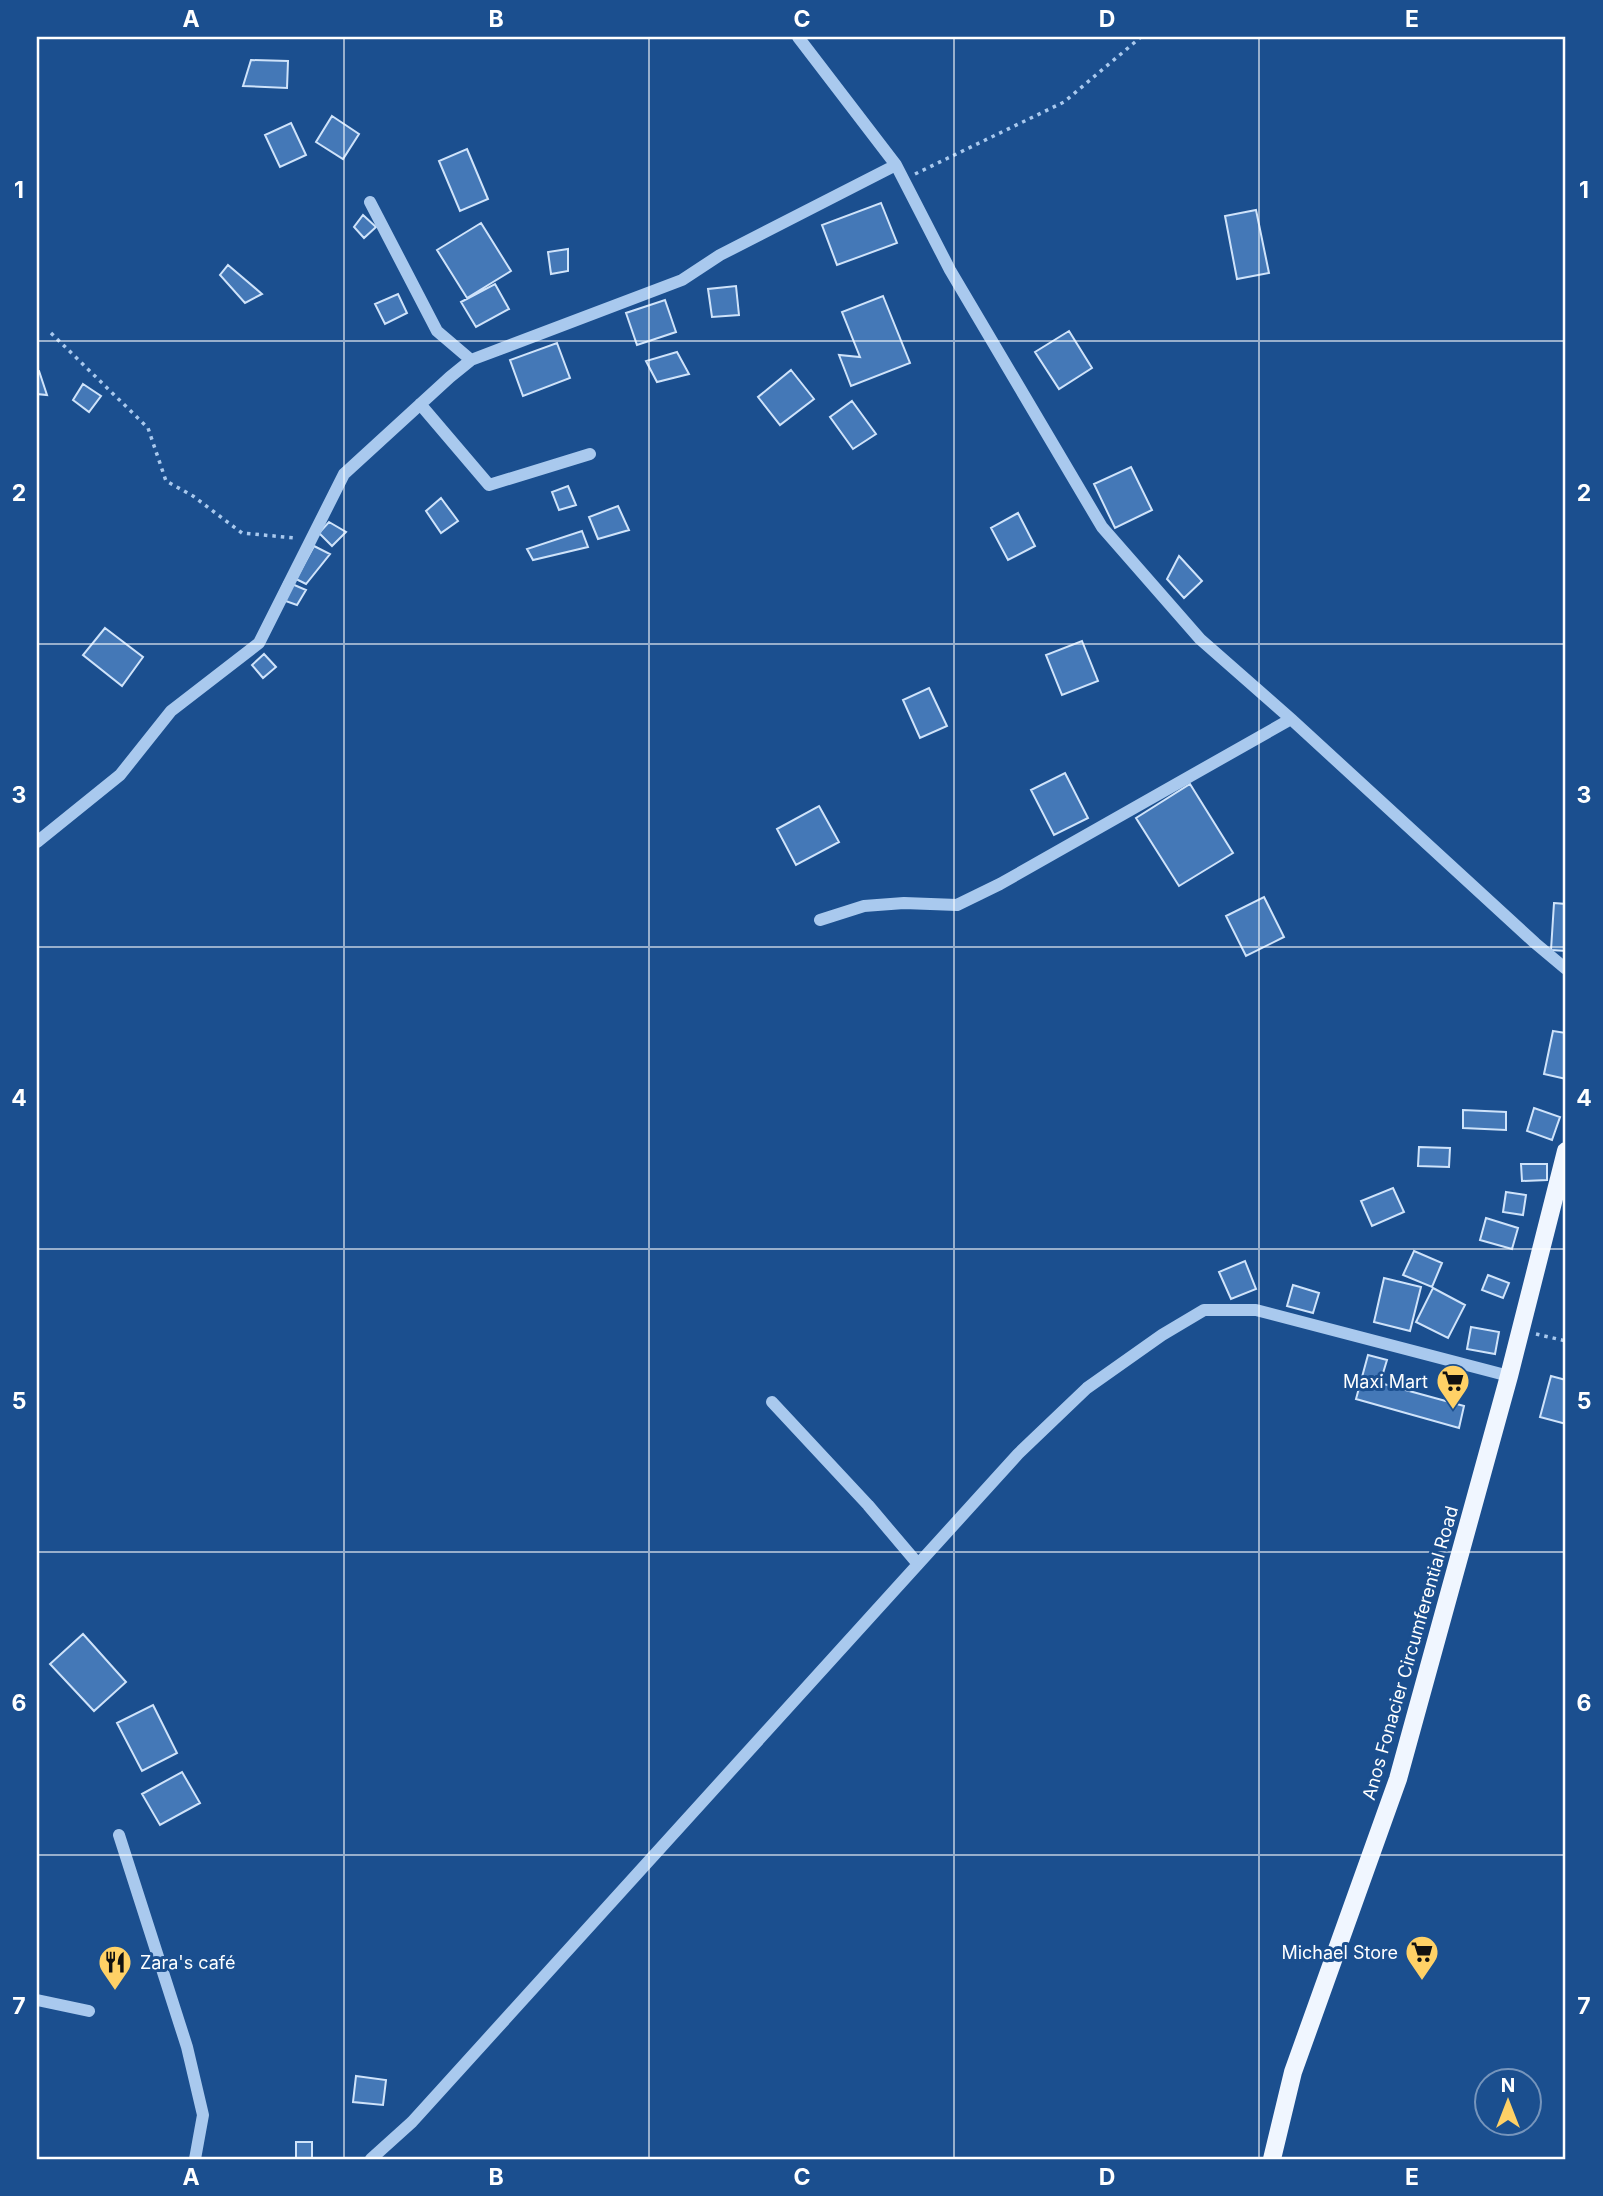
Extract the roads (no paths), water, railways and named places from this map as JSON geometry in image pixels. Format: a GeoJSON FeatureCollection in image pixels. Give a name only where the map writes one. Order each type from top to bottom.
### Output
{"type":"FeatureCollection","features":[{"type":"Feature","properties":{"kind":"main road","name":"Anos Fonacier Circumferential Road"},"geometry":{"type":"LineString","coordinates":[[1272,2159],[1293,2072],[1398,1779],[1509,1376],[1566,1151]]}},
{"type":"Feature","properties":{"kind":"street"},"geometry":{"type":"LineString","coordinates":[[798,37],[896,165],[950,270],[1102,527],[1199,639],[1291,719],[1566,970]]}},
{"type":"Feature","properties":{"kind":"street"},"geometry":{"type":"LineString","coordinates":[[37,842],[120,775],[171,711],[258,643],[344,474],[471,360],[682,280],[720,256],[896,165]]}},
{"type":"Feature","properties":{"kind":"street"},"geometry":{"type":"LineString","coordinates":[[370,202],[437,331],[471,360]]}},
{"type":"Feature","properties":{"kind":"street"},"geometry":{"type":"LineString","coordinates":[[420,404],[489,485],[590,454]]}},
{"type":"Feature","properties":{"kind":"street"},"geometry":{"type":"LineString","coordinates":[[820,920],[864,906],[904,903],[957,905],[1000,884],[1291,719]]}},
{"type":"Feature","properties":{"kind":"street"},"geometry":{"type":"LineString","coordinates":[[371,2159],[412,2122],[1018,1454],[1087,1388],[1162,1335],[1204,1310],[1256,1310],[1509,1376]]}},
{"type":"Feature","properties":{"kind":"street"},"geometry":{"type":"LineString","coordinates":[[772,1402],[868,1505],[918,1564]]}},
{"type":"Feature","properties":{"kind":"street"},"geometry":{"type":"LineString","coordinates":[[119,1835],[187,2047],[202,2115],[195,2159]]}},
{"type":"Feature","properties":{"kind":"street"},"geometry":{"type":"LineString","coordinates":[[37,2000],[89,2011]]}},
{"type":"Feature","properties":{"kind":"place","name":"Maxi Mart"},"geometry":{"type":"Point","coordinates":[1453,1411]}},
{"type":"Feature","properties":{"kind":"place","name":"Michael Store"},"geometry":{"type":"Point","coordinates":[1422,1982]}},
{"type":"Feature","properties":{"kind":"place","name":"Zara's café"},"geometry":{"type":"Point","coordinates":[115,1992]}}]}
